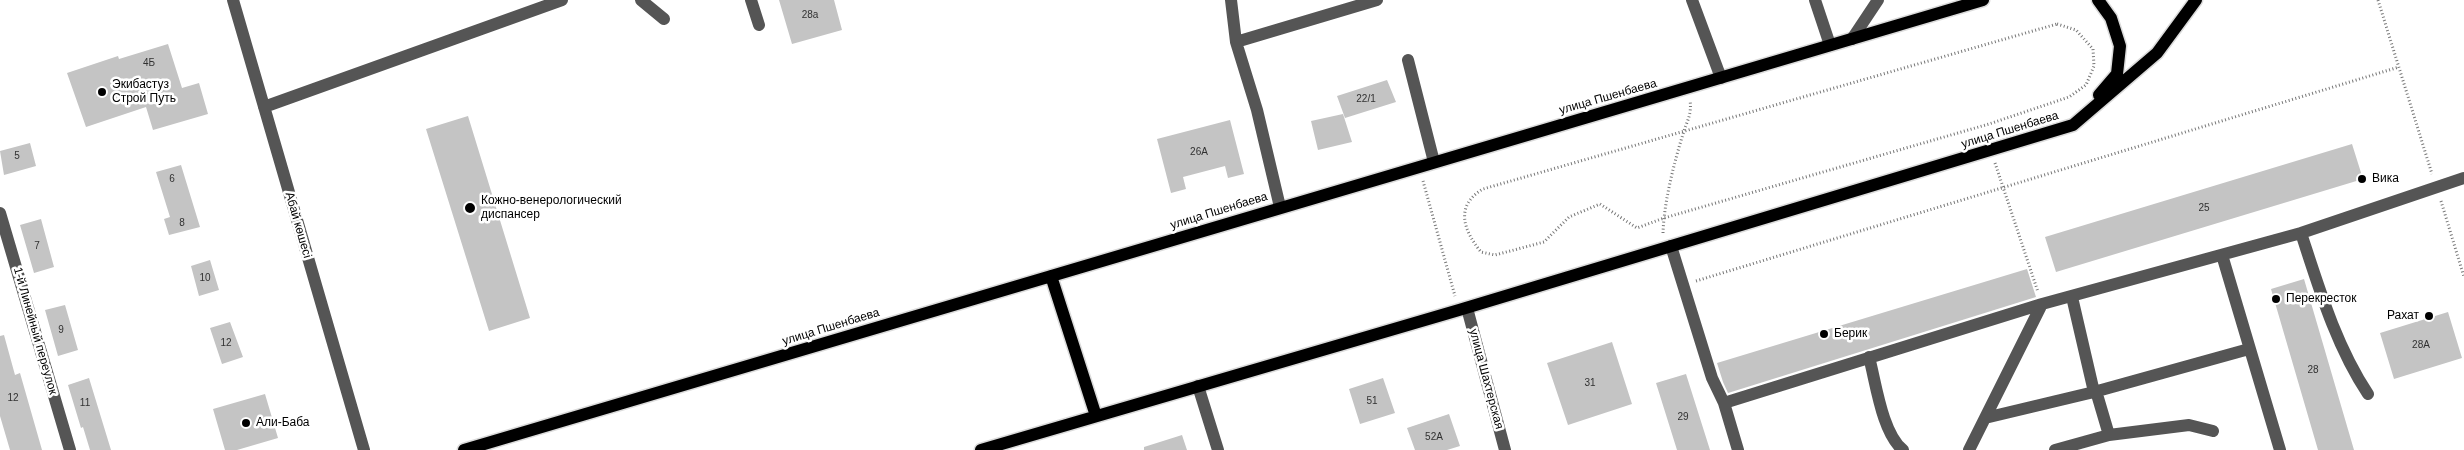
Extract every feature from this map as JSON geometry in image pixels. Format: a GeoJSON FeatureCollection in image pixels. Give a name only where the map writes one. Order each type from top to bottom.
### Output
{"type":"FeatureCollection","features":[{"type":"Feature","properties":{"kind":"main road","name":"улица Пшенбаева"},"geometry":{"type":"LineString","coordinates":[[464,450],[1983,0]]}},
{"type":"Feature","properties":{"kind":"main road"},"geometry":{"type":"LineString","coordinates":[[2073,126],[2117,74],[2120,46],[2112,18],[2098,0]]}},
{"type":"Feature","properties":{"kind":"main road","name":"улица Пшенбаева"},"geometry":{"type":"LineString","coordinates":[[981,450],[1463,309],[2073,126],[2157,53],[2196,0]]}},
{"type":"Feature","properties":{"kind":"main road"},"geometry":{"type":"LineString","coordinates":[[1051,276],[1096,416]]}},
{"type":"Feature","properties":{"kind":"street","name":"Абай көшесі"},"geometry":{"type":"LineString","coordinates":[[232,0],[364,450]]}},
{"type":"Feature","properties":{"kind":"street"},"geometry":{"type":"LineString","coordinates":[[264,107],[562,0]]}},
{"type":"Feature","properties":{"kind":"street"},"geometry":{"type":"LineString","coordinates":[[642,0],[664,19]]}},
{"type":"Feature","properties":{"kind":"street"},"geometry":{"type":"LineString","coordinates":[[751,0],[759,25]]}},
{"type":"Feature","properties":{"kind":"street"},"geometry":{"type":"LineString","coordinates":[[1231,0],[1236,42],[1257,110],[1280,207]]}},
{"type":"Feature","properties":{"kind":"street"},"geometry":{"type":"LineString","coordinates":[[1236,42],[1377,0]]}},
{"type":"Feature","properties":{"kind":"street"},"geometry":{"type":"LineString","coordinates":[[1692,0],[1721,78]]}},
{"type":"Feature","properties":{"kind":"street"},"geometry":{"type":"LineString","coordinates":[[1815,0],[1830,45]]}},
{"type":"Feature","properties":{"kind":"street"},"geometry":{"type":"LineString","coordinates":[[1852,39],[1878,0]]}},
{"type":"Feature","properties":{"kind":"street"},"geometry":{"type":"LineString","coordinates":[[1408,60],[1434,162]]}},
{"type":"Feature","properties":{"kind":"street"},"geometry":{"type":"LineString","coordinates":[[1724,402],[2042,304],[2301,233],[2464,178]]}},
{"type":"Feature","properties":{"kind":"street","name":"1-й Линейный переулок"},"geometry":{"type":"LineString","coordinates":[[0,213],[70,450]]}},
{"type":"Feature","properties":{"kind":"street"},"geometry":{"type":"LineString","coordinates":[[2301,233],[2340,342],[2353,372],[2368,394]]}},
{"type":"Feature","properties":{"kind":"street"},"geometry":{"type":"LineString","coordinates":[[1667,247],[1683,285],[1712,378],[1724,402],[1738,450]]}},
{"type":"Feature","properties":{"kind":"street"},"geometry":{"type":"LineString","coordinates":[[2222,255],[2280,450]]}},
{"type":"Feature","properties":{"kind":"street"},"geometry":{"type":"LineString","coordinates":[[2072,297],[2095,391],[2109,435]]}},
{"type":"Feature","properties":{"kind":"street"},"geometry":{"type":"LineString","coordinates":[[1969,450],[2042,304]]}},
{"type":"Feature","properties":{"kind":"street","name":"улица Шахтерская"},"geometry":{"type":"LineString","coordinates":[[1463,309],[1505,450]]}},
{"type":"Feature","properties":{"kind":"street"},"geometry":{"type":"LineString","coordinates":[[1985,418],[2095,391],[2249,349]]}},
{"type":"Feature","properties":{"kind":"street"},"geometry":{"type":"LineString","coordinates":[[1869,357],[1889,433],[1896,445],[1903,450]]}},
{"type":"Feature","properties":{"kind":"street"},"geometry":{"type":"LineString","coordinates":[[1198,386],[1218,450]]}},
{"type":"Feature","properties":{"kind":"street"},"geometry":{"type":"LineString","coordinates":[[2055,450],[2109,435],[2189,426],[2213,432]]}},
{"type":"Feature","properties":{"kind":"path"},"geometry":{"type":"LineString","coordinates":[[2378,0],[2464,278]]}},
{"type":"Feature","properties":{"kind":"path"},"geometry":{"type":"LineString","coordinates":[[2057,24],[2076,30],[2093,49],[2094,66],[2086,85],[2070,98],[1989,124],[1664,218],[1637,228],[1600,204],[1569,217],[1544,242],[1495,255],[1481,252],[1468,235],[1464,218],[1467,205],[1473,195],[1483,189],[1683,133],[2057,24]]}},
{"type":"Feature","properties":{"kind":"path"},"geometry":{"type":"LineString","coordinates":[[1683,285],[2399,67]]}},
{"type":"Feature","properties":{"kind":"path"},"geometry":{"type":"LineString","coordinates":[[1667,247],[1664,218],[1683,133],[1692,113],[1688,87]]}},
{"type":"Feature","properties":{"kind":"path"},"geometry":{"type":"LineString","coordinates":[[1991,150],[2042,304]]}},
{"type":"Feature","properties":{"kind":"path"},"geometry":{"type":"LineString","coordinates":[[1419,166],[1463,309]]}},
{"type":"Feature","properties":{"kind":"building"},"geometry":{"type":"Polygon","coordinates":[[[779,0],[834,0],[842,30],[792,44],[779,0]]]}},
{"type":"Feature","properties":{"kind":"building"},"geometry":{"type":"Polygon","coordinates":[[[168,44],[182,88],[199,83],[208,114],[153,130],[146,107],[86,127],[67,73],[118,56],[119,59],[168,44]]]}},
{"type":"Feature","properties":{"kind":"building"},"geometry":{"type":"Polygon","coordinates":[[[1387,80],[1396,102],[1345,118],[1337,96],[1387,80]]]}},
{"type":"Feature","properties":{"kind":"building"},"geometry":{"type":"Polygon","coordinates":[[[1343,114],[1352,142],[1318,150],[1311,121],[1343,114]]]}},
{"type":"Feature","properties":{"kind":"building"},"geometry":{"type":"Polygon","coordinates":[[[468,116],[530,318],[489,331],[426,129],[468,116]]]}},
{"type":"Feature","properties":{"kind":"building"},"geometry":{"type":"Polygon","coordinates":[[[1230,120],[1244,174],[1228,178],[1225,166],[1183,177],[1186,189],[1171,193],[1157,139],[1230,120]]]}},
{"type":"Feature","properties":{"kind":"building"},"geometry":{"type":"Polygon","coordinates":[[[30,143],[36,166],[4,175],[0,151],[30,143]]]}},
{"type":"Feature","properties":{"kind":"building"},"geometry":{"type":"Polygon","coordinates":[[[2352,144],[2363,179],[2056,272],[2045,237],[2352,144]]]}},
{"type":"Feature","properties":{"kind":"building"},"geometry":{"type":"Polygon","coordinates":[[[181,165],[200,227],[169,235],[164,219],[170,217],[156,172],[181,165]]]}},
{"type":"Feature","properties":{"kind":"building"},"geometry":{"type":"Polygon","coordinates":[[[41,219],[54,267],[34,273],[20,225],[41,219]]]}},
{"type":"Feature","properties":{"kind":"building"},"geometry":{"type":"Polygon","coordinates":[[[210,260],[219,290],[199,296],[191,266],[210,260]]]}},
{"type":"Feature","properties":{"kind":"building"},"geometry":{"type":"Polygon","coordinates":[[[2027,269],[2036,297],[1728,393],[1723,382],[1717,363],[2027,269]]]}},
{"type":"Feature","properties":{"kind":"building"},"geometry":{"type":"Polygon","coordinates":[[[2304,279],[2354,450],[2318,450],[2271,289],[2304,279]]]}},
{"type":"Feature","properties":{"kind":"building"},"geometry":{"type":"Polygon","coordinates":[[[65,305],[78,350],[58,356],[45,310],[65,305]]]}},
{"type":"Feature","properties":{"kind":"building"},"geometry":{"type":"Polygon","coordinates":[[[2448,312],[2462,358],[2394,379],[2380,333],[2448,312]]]}},
{"type":"Feature","properties":{"kind":"building"},"geometry":{"type":"Polygon","coordinates":[[[230,322],[243,357],[222,364],[210,328],[230,322]]]}},
{"type":"Feature","properties":{"kind":"building"},"geometry":{"type":"Polygon","coordinates":[[[4,335],[15,375],[20,373],[42,450],[10,450],[0,416],[0,336],[4,335]]]}},
{"type":"Feature","properties":{"kind":"building"},"geometry":{"type":"Polygon","coordinates":[[[1612,342],[1632,404],[1568,425],[1547,363],[1612,342]]]}},
{"type":"Feature","properties":{"kind":"building"},"geometry":{"type":"Polygon","coordinates":[[[1686,374],[1710,450],[1677,450],[1656,383],[1686,374]]]}},
{"type":"Feature","properties":{"kind":"building"},"geometry":{"type":"Polygon","coordinates":[[[89,378],[111,450],[90,450],[83,427],[81,428],[68,385],[89,378]]]}},
{"type":"Feature","properties":{"kind":"building"},"geometry":{"type":"Polygon","coordinates":[[[1383,378],[1395,413],[1360,424],[1349,389],[1383,378]]]}},
{"type":"Feature","properties":{"kind":"building","name":"Али-Баба"},"geometry":{"type":"Polygon","coordinates":[[[265,394],[278,438],[237,450],[225,450],[213,409],[265,394]]]}},
{"type":"Feature","properties":{"kind":"building"},"geometry":{"type":"Polygon","coordinates":[[[1449,414],[1460,446],[1447,450],[1415,450],[1407,428],[1449,414]]]}},
{"type":"Feature","properties":{"kind":"building"},"geometry":{"type":"Polygon","coordinates":[[[1182,435],[1187,450],[1144,450],[1144,447],[1182,435]]]}},
{"type":"Feature","properties":{"kind":"place","name":"Экибастуз Строй Путь"},"geometry":{"type":"Point","coordinates":[102,92]}},
{"type":"Feature","properties":{"kind":"place","name":"Вика"},"geometry":{"type":"Point","coordinates":[2362,179]}},
{"type":"Feature","properties":{"kind":"place","name":"Кожно-венерологический диспансер"},"geometry":{"type":"Point","coordinates":[470,208]}},
{"type":"Feature","properties":{"kind":"place","name":"Перекресток"},"geometry":{"type":"Point","coordinates":[2276,299]}},
{"type":"Feature","properties":{"kind":"place","name":"Рахат"},"geometry":{"type":"Point","coordinates":[2429,316]}},
{"type":"Feature","properties":{"kind":"place","name":"Берик"},"geometry":{"type":"Point","coordinates":[1824,334]}},
{"type":"Feature","properties":{"kind":"place","name":"Али-Баба"},"geometry":{"type":"Point","coordinates":[246,423]}}]}
